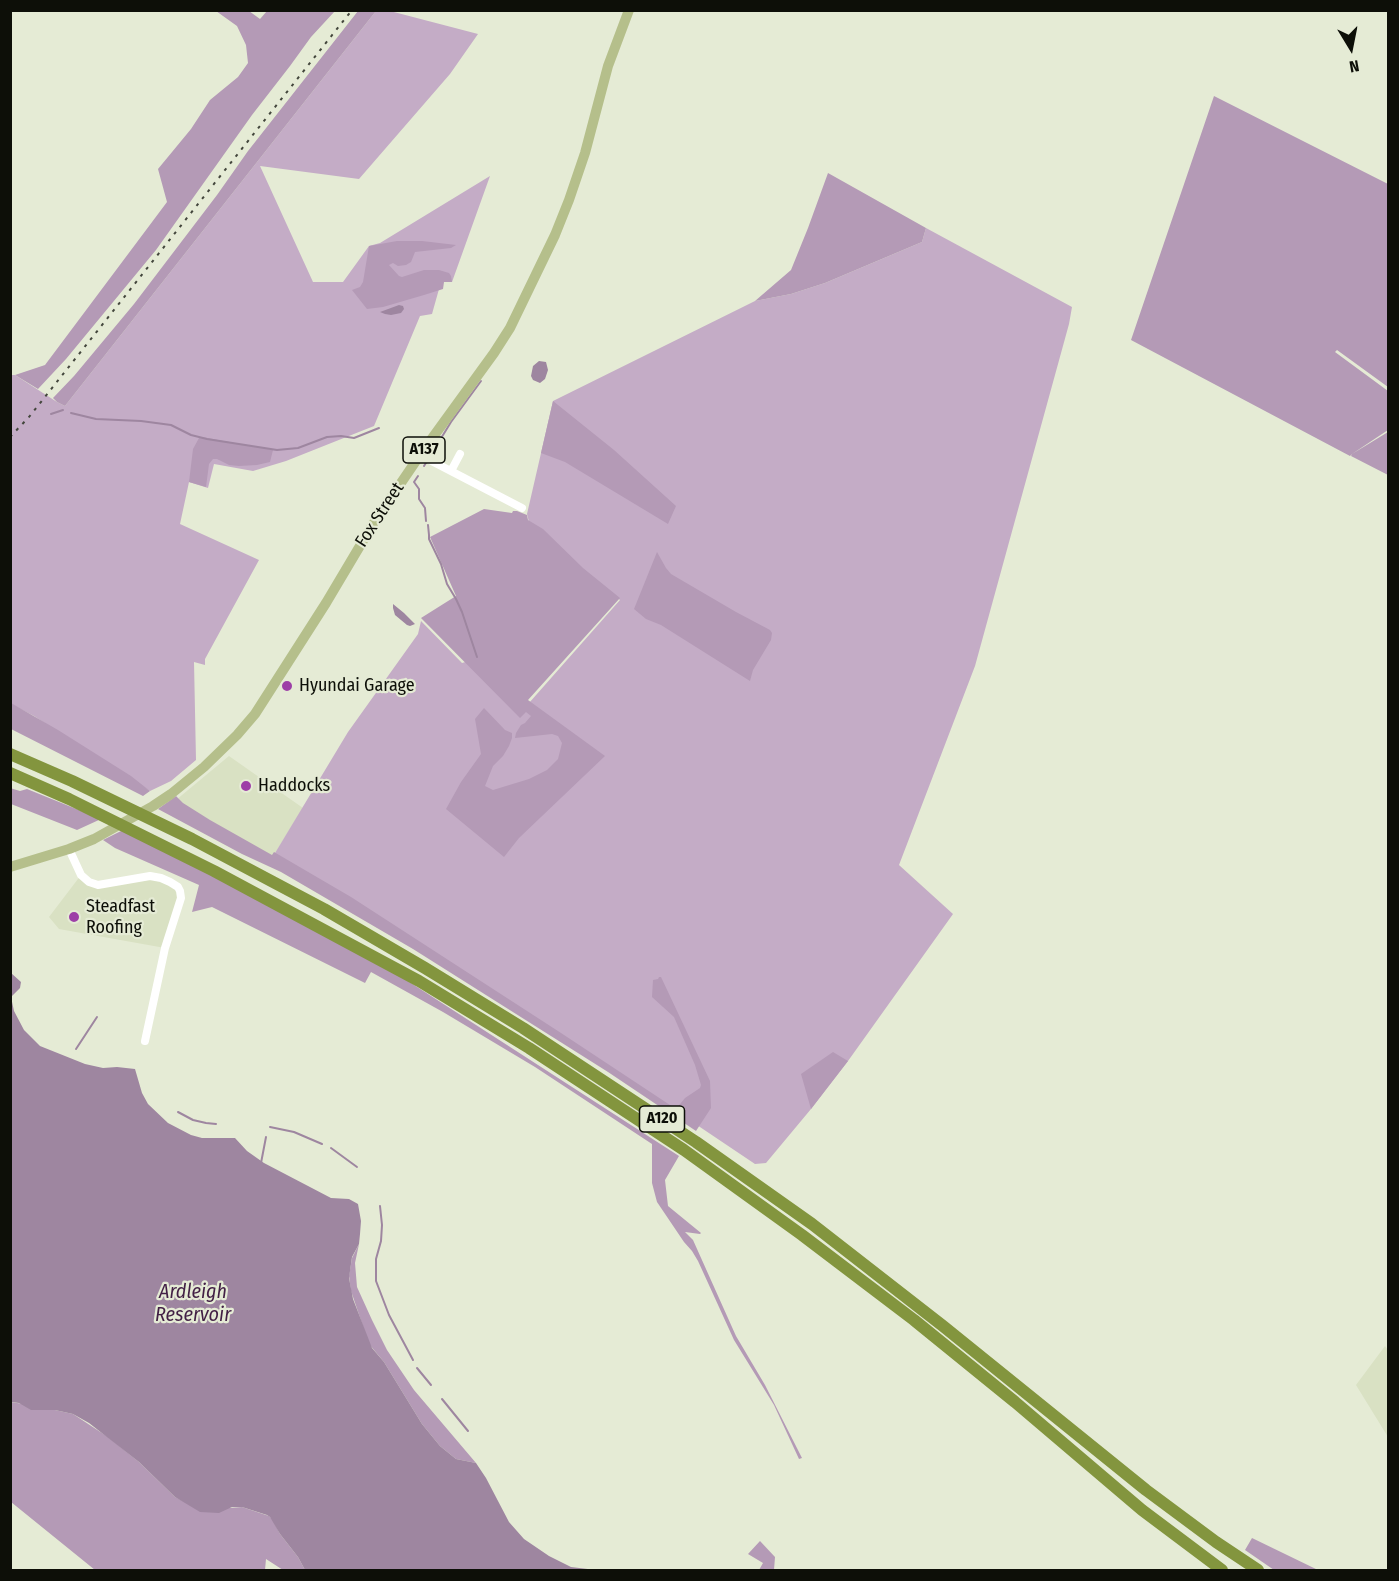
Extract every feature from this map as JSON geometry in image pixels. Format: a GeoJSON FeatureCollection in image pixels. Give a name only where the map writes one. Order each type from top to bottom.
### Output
{"type":"FeatureCollection","features":[{"type":"Feature","properties":{"kind":"highway","name":"A120"},"geometry":{"type":"LineString","coordinates":[[10,754],[192,838],[314,903],[523,1028],[696,1142],[803,1218],[944,1326],[1146,1490],[1258,1570]]}},
{"type":"Feature","properties":{"kind":"highway","name":"A120"},"geometry":{"type":"LineString","coordinates":[[10,773],[69,799],[214,871],[419,981],[529,1048],[684,1150],[821,1249],[914,1320],[1015,1402],[1142,1510],[1222,1570]]}},
{"type":"Feature","properties":{"kind":"main road","name":"Fox Street"},"geometry":{"type":"LineString","coordinates":[[69,849],[130,820],[171,794],[219,753],[255,714],[373,524],[426,458],[502,342],[537,275],[575,182],[608,66],[629,10]]}},
{"type":"Feature","properties":{"kind":"main road","name":"A137"},"geometry":{"type":"LineString","coordinates":[[10,867],[69,849]]}},
{"type":"Feature","properties":{"kind":"street"},"geometry":{"type":"LineString","coordinates":[[451,471],[460,454]]}},
{"type":"Feature","properties":{"kind":"street"},"geometry":{"type":"LineString","coordinates":[[426,458],[522,508]]}},
{"type":"Feature","properties":{"kind":"street"},"geometry":{"type":"LineString","coordinates":[[69,849],[81,875],[89,882],[98,885],[150,876],[170,882],[180,891],[144,1041]]}},
{"type":"Feature","properties":{"kind":"shaded area"},"geometry":{"type":"Polygon","coordinates":[[[216,11],[249,11],[260,19],[267,11],[335,11],[311,37],[252,115],[156,250],[66,359],[38,389],[15,375],[45,365],[167,202],[158,169],[191,129],[210,100],[238,77],[248,63],[246,45],[237,26],[216,11]]]}},
{"type":"Feature","properties":{"kind":"shaded area"},"geometry":{"type":"Polygon","coordinates":[[[358,11],[376,11],[65,406],[57,402],[53,398],[134,304],[248,151],[358,11]]]}},
{"type":"Feature","properties":{"kind":"shaded area"},"geometry":{"type":"Polygon","coordinates":[[[376,11],[390,11],[478,34],[450,74],[359,179],[260,166],[313,282],[343,282],[369,246],[380,243],[490,176],[452,282],[443,282],[443,289],[439,289],[432,314],[420,316],[374,426],[286,461],[253,471],[214,464],[208,488],[189,482],[180,524],[259,560],[205,659],[205,665],[194,662],[196,760],[171,781],[150,791],[34,716],[11,704],[10,375],[15,375],[65,406],[376,11]]]}},
{"type":"Feature","properties":{"kind":"shaded area"},"geometry":{"type":"Polygon","coordinates":[[[1214,96],[1388,184],[1388,387],[1337,350],[1335,352],[1388,391],[1388,430],[1350,456],[1131,340],[1214,96]]]}},
{"type":"Feature","properties":{"kind":"shaded area"},"geometry":{"type":"Polygon","coordinates":[[[828,173],[926,228],[922,242],[825,283],[791,294],[755,301],[791,270],[828,173]]]}},
{"type":"Feature","properties":{"kind":"shaded area"},"geometry":{"type":"Polygon","coordinates":[[[926,228],[1072,307],[1069,324],[975,666],[899,865],[953,914],[811,1109],[766,1163],[755,1164],[630,1080],[272,858],[348,732],[418,634],[421,621],[462,663],[479,658],[529,703],[620,600],[529,522],[527,514],[553,401],[755,301],[791,294],[825,283],[922,242],[926,228]]]}},
{"type":"Feature","properties":{"kind":"shaded area"},"geometry":{"type":"Polygon","coordinates":[[[397,241],[456,245],[451,248],[415,252],[411,262],[406,265],[398,266],[393,263],[389,265],[402,277],[424,270],[439,270],[449,273],[452,282],[444,282],[443,289],[383,307],[367,309],[352,290],[360,287],[363,282],[369,246],[397,241]]]}},
{"type":"Feature","properties":{"kind":"shaded area"},"geometry":{"type":"Polygon","coordinates":[[[553,401],[614,450],[676,506],[668,524],[565,462],[541,453],[553,401]]]}},
{"type":"Feature","properties":{"kind":"shaded area"},"geometry":{"type":"Polygon","coordinates":[[[1388,432],[1388,475],[1351,456],[1388,432]]]}},
{"type":"Feature","properties":{"kind":"shaded area"},"geometry":{"type":"Polygon","coordinates":[[[202,437],[273,450],[270,462],[239,466],[213,459],[209,464],[206,487],[189,482],[193,449],[202,437]]]}},
{"type":"Feature","properties":{"kind":"shaded area"},"geometry":{"type":"Polygon","coordinates":[[[484,509],[512,513],[517,511],[527,515],[528,520],[543,529],[583,568],[620,598],[528,700],[605,756],[519,838],[504,857],[446,809],[461,782],[481,754],[475,719],[484,708],[505,730],[512,733],[509,746],[493,766],[485,786],[493,790],[529,779],[547,770],[558,759],[562,743],[558,736],[552,734],[515,738],[521,725],[531,716],[526,712],[520,718],[421,618],[456,596],[430,537],[484,509]]]}},
{"type":"Feature","properties":{"kind":"shaded area"},"geometry":{"type":"Polygon","coordinates":[[[657,552],[671,574],[770,630],[771,640],[753,670],[750,681],[661,625],[646,619],[634,609],[657,552]]]}},
{"type":"Feature","properties":{"kind":"shaded area"},"geometry":{"type":"Polygon","coordinates":[[[11,703],[131,776],[150,791],[143,796],[11,729],[11,703]]]}},
{"type":"Feature","properties":{"kind":"shaded area","name":"Haddocks"},"geometry":{"type":"Polygon","coordinates":[[[229,756],[303,808],[272,858],[176,800],[229,756]]]}},
{"type":"Feature","properties":{"kind":"shaded area"},"geometry":{"type":"Polygon","coordinates":[[[10,788],[20,791],[27,789],[101,819],[77,830],[11,804],[10,788]]]}},
{"type":"Feature","properties":{"kind":"shaded area"},"geometry":{"type":"Polygon","coordinates":[[[176,796],[210,820],[272,855],[274,852],[351,897],[676,1109],[701,1085],[695,1065],[674,1017],[652,997],[653,980],[661,977],[710,1081],[711,1108],[696,1131],[608,1072],[413,949],[281,872],[158,809],[176,796]]]}},
{"type":"Feature","properties":{"kind":"shaded area"},"geometry":{"type":"Polygon","coordinates":[[[129,827],[397,974],[679,1156],[665,1180],[668,1206],[701,1233],[685,1232],[693,1240],[736,1336],[765,1385],[802,1458],[799,1459],[774,1405],[734,1340],[698,1261],[657,1202],[652,1183],[652,1144],[535,1067],[371,972],[365,983],[212,907],[192,912],[199,885],[115,848],[103,840],[129,827]]]}},
{"type":"Feature","properties":{"kind":"shaded area"},"geometry":{"type":"Polygon","coordinates":[[[81,875],[98,885],[150,876],[180,891],[165,948],[59,929],[49,917],[81,875]]]}},
{"type":"Feature","properties":{"kind":"shaded area"},"geometry":{"type":"Polygon","coordinates":[[[833,1052],[848,1061],[811,1109],[801,1074],[833,1052]]]}},
{"type":"Feature","properties":{"kind":"shaded area"},"geometry":{"type":"Polygon","coordinates":[[[359,1244],[355,1263],[357,1287],[387,1350],[414,1390],[476,1463],[456,1459],[440,1446],[422,1424],[384,1362],[369,1344],[351,1291],[349,1276],[352,1258],[359,1244]]]}},
{"type":"Feature","properties":{"kind":"shaded area"},"geometry":{"type":"Polygon","coordinates":[[[1385,1346],[1388,1350],[1388,1437],[1356,1385],[1385,1346]]]}},
{"type":"Feature","properties":{"kind":"shaded area"},"geometry":{"type":"Polygon","coordinates":[[[10,1402],[24,1404],[30,1409],[55,1410],[73,1414],[108,1437],[139,1462],[175,1497],[185,1502],[229,1508],[242,1507],[269,1516],[305,1570],[283,1570],[266,1559],[265,1570],[95,1570],[11,1502],[10,1402]]]}},
{"type":"Feature","properties":{"kind":"shaded area"},"geometry":{"type":"Polygon","coordinates":[[[1252,1538],[1318,1570],[1274,1570],[1245,1550],[1252,1538]]]}},
{"type":"Feature","properties":{"kind":"shaded area"},"geometry":{"type":"Polygon","coordinates":[[[760,1541],[775,1557],[774,1570],[759,1570],[763,1563],[748,1554],[760,1541]]]}},
{"type":"Feature","properties":{"kind":"water"},"geometry":{"type":"Polygon","coordinates":[[[399,305],[404,309],[401,313],[391,315],[380,312],[399,305]]]}},
{"type":"Feature","properties":{"kind":"water"},"geometry":{"type":"Polygon","coordinates":[[[539,361],[546,362],[548,370],[545,379],[540,383],[533,380],[531,376],[533,366],[539,361]]]}},
{"type":"Feature","properties":{"kind":"water"},"geometry":{"type":"Polygon","coordinates":[[[393,604],[415,624],[407,625],[395,615],[393,604]]]}},
{"type":"Feature","properties":{"kind":"water"},"geometry":{"type":"Polygon","coordinates":[[[11,973],[21,982],[20,988],[11,997],[11,973]]]}},
{"type":"Feature","properties":{"kind":"water","name":"Ardleigh Reservoir"},"geometry":{"type":"Polygon","coordinates":[[[11,997],[14,1011],[24,1030],[40,1046],[85,1064],[103,1068],[135,1069],[148,1104],[168,1123],[202,1138],[235,1138],[247,1151],[264,1163],[331,1198],[349,1199],[358,1204],[361,1221],[359,1244],[352,1257],[349,1278],[353,1299],[372,1348],[384,1362],[422,1424],[440,1446],[456,1459],[476,1463],[509,1522],[524,1539],[549,1556],[571,1567],[596,1570],[305,1570],[267,1515],[242,1507],[232,1507],[219,1513],[200,1512],[175,1497],[139,1462],[89,1423],[73,1414],[55,1410],[31,1410],[19,1403],[11,1402],[11,997]]]}},
{"type":"Feature","properties":{"kind":"waterway"},"geometry":{"type":"LineString","coordinates":[[424,466],[451,422],[481,381]]}},
{"type":"Feature","properties":{"kind":"waterway"},"geometry":{"type":"LineString","coordinates":[[51,414],[63,410]]}},
{"type":"Feature","properties":{"kind":"waterway"},"geometry":{"type":"LineString","coordinates":[[71,413],[96,419],[171,425],[191,435],[207,439],[277,450],[298,448],[327,437],[354,438],[379,428]]}},
{"type":"Feature","properties":{"kind":"waterway"},"geometry":{"type":"LineString","coordinates":[[418,476],[414,482],[419,489],[419,499],[425,508],[426,521]]}},
{"type":"Feature","properties":{"kind":"waterway"},"geometry":{"type":"LineString","coordinates":[[428,525],[429,539],[441,564],[447,584],[462,612],[477,657]]}},
{"type":"Feature","properties":{"kind":"waterway"},"geometry":{"type":"LineString","coordinates":[[76,1049],[97,1017]]}},
{"type":"Feature","properties":{"kind":"waterway"},"geometry":{"type":"LineString","coordinates":[[178,1112],[193,1120],[216,1124]]}},
{"type":"Feature","properties":{"kind":"waterway"},"geometry":{"type":"LineString","coordinates":[[270,1127],[294,1132],[322,1144]]}},
{"type":"Feature","properties":{"kind":"waterway"},"geometry":{"type":"LineString","coordinates":[[261,1163],[266,1137]]}},
{"type":"Feature","properties":{"kind":"waterway"},"geometry":{"type":"LineString","coordinates":[[331,1148],[357,1167]]}},
{"type":"Feature","properties":{"kind":"waterway"},"geometry":{"type":"LineString","coordinates":[[380,1206],[382,1225],[376,1259],[376,1281],[389,1315],[413,1360]]}},
{"type":"Feature","properties":{"kind":"waterway"},"geometry":{"type":"LineString","coordinates":[[417,1368],[431,1385]]}},
{"type":"Feature","properties":{"kind":"waterway"},"geometry":{"type":"LineString","coordinates":[[442,1399],[468,1431]]}},
{"type":"Feature","properties":{"kind":"railway"},"geometry":{"type":"LineString","coordinates":[[10,437],[29,417],[352,10]]}},
{"type":"Feature","properties":{"kind":"place","name":"Hyundai Garage"},"geometry":{"type":"Point","coordinates":[287,686]}},
{"type":"Feature","properties":{"kind":"place","name":"Haddocks"},"geometry":{"type":"Point","coordinates":[246,786]}},
{"type":"Feature","properties":{"kind":"place","name":"Steadfast Roofing"},"geometry":{"type":"Point","coordinates":[74,917]}}]}
